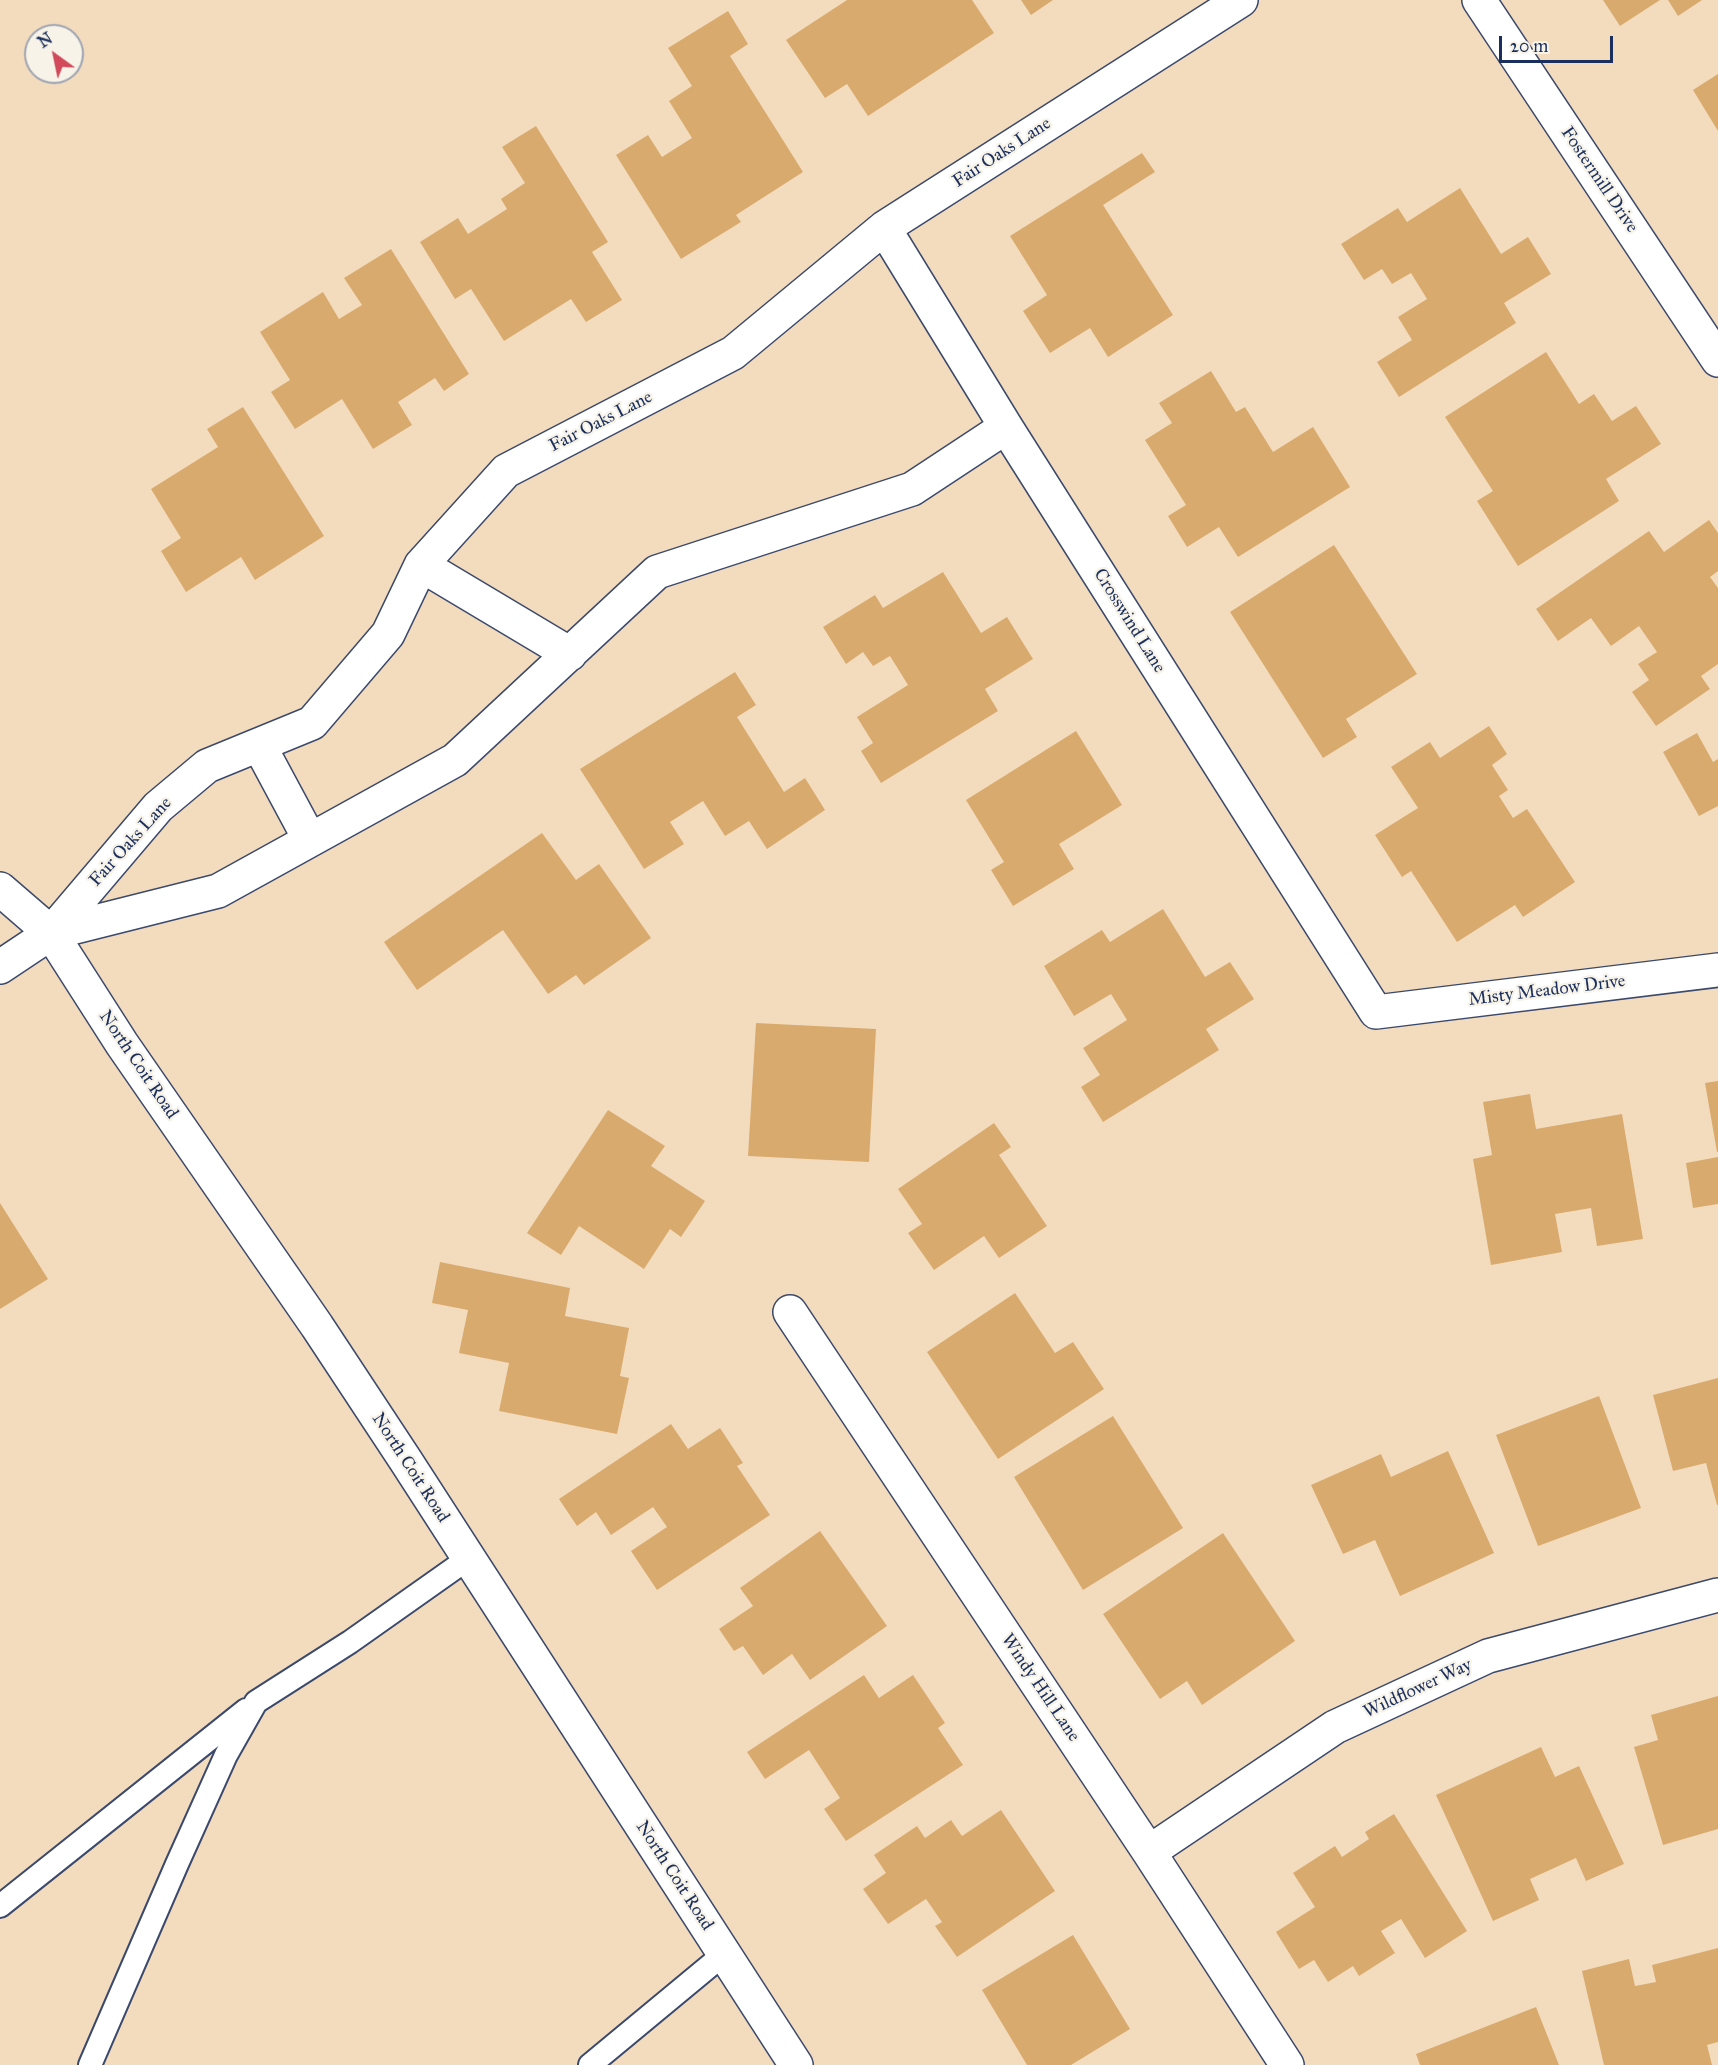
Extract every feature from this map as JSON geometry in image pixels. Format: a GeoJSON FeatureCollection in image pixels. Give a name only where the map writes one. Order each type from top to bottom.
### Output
{"type":"FeatureCollection","features":[{"type":"Feature","properties":{"kind":"street","name":"Fair Oaks Lane"},"geometry":{"type":"LineString","coordinates":[[0,968],[51,933],[158,807],[207,766],[312,723],[388,634],[421,565],[506,471],[733,353],[884,228],[1241,0]]}},
{"type":"Feature","properties":{"kind":"street","name":"Fostermill Drive"},"geometry":{"type":"LineString","coordinates":[[1479,0],[1718,360]]}},
{"type":"Feature","properties":{"kind":"street","name":"Crosswind Lane"},"geometry":{"type":"LineString","coordinates":[[884,228],[1006,427],[1376,1012]]}},
{"type":"Feature","properties":{"kind":"street","name":"Fair Oaks Lane"},"geometry":{"type":"LineString","coordinates":[[51,933],[218,891],[455,760],[657,572],[912,489],[1006,427]]}},
{"type":"Feature","properties":{"kind":"street"},"geometry":{"type":"LineString","coordinates":[[421,565],[570,654]]}},
{"type":"Feature","properties":{"kind":"street"},"geometry":{"type":"LineString","coordinates":[[259,745],[310,840]]}},
{"type":"Feature","properties":{"kind":"street","name":"North Coit Road"},"geometry":{"type":"LineString","coordinates":[[0,889],[51,933],[122,1044],[317,1326],[796,2065]]}},
{"type":"Feature","properties":{"kind":"street","name":"Misty Meadow Drive"},"geometry":{"type":"LineString","coordinates":[[1376,1012],[1718,970]]}},
{"type":"Feature","properties":{"kind":"street","name":"Windy Hill Lane"},"geometry":{"type":"LineString","coordinates":[[790,1312],[1149,1852],[1287,2065]]}},
{"type":"Feature","properties":{"kind":"street","name":"Wildflower Way"},"geometry":{"type":"LineString","coordinates":[[1149,1852],[1335,1727],[1488,1656],[1718,1595]]}},
{"type":"Feature","properties":{"kind":"lane"},"geometry":{"type":"LineString","coordinates":[[0,1906],[256,1702],[350,1642],[469,1558]]}},
{"type":"Feature","properties":{"kind":"lane"},"geometry":{"type":"LineString","coordinates":[[90,2065],[221,1766],[256,1702]]}},
{"type":"Feature","properties":{"kind":"lane"},"geometry":{"type":"LineString","coordinates":[[590,2065],[724,1954]]}},
{"type":"Feature","properties":{"kind":"building"},"geometry":{"type":"Polygon","coordinates":[[[847,0],[972,0],[994,33],[868,116],[847,84],[825,98],[786,40],[847,0]]]}},
{"type":"Feature","properties":{"kind":"building"},"geometry":{"type":"Polygon","coordinates":[[[1021,0],[1053,0],[1031,15],[1021,0]]]}},
{"type":"Feature","properties":{"kind":"building"},"geometry":{"type":"Polygon","coordinates":[[[1603,0],[1660,0],[1620,26],[1603,0]]]}},
{"type":"Feature","properties":{"kind":"building"},"geometry":{"type":"Polygon","coordinates":[[[1668,0],[1702,0],[1678,16],[1668,0]]]}},
{"type":"Feature","properties":{"kind":"building"},"geometry":{"type":"Polygon","coordinates":[[[728,11],[748,44],[730,56],[803,172],[736,215],[741,222],[681,259],[616,155],[648,135],[662,157],[692,138],[669,101],[692,86],[668,48],[728,11]]]}},
{"type":"Feature","properties":{"kind":"building"},"geometry":{"type":"Polygon","coordinates":[[[1718,74],[1718,131],[1693,90],[1718,74]]]}},
{"type":"Feature","properties":{"kind":"building"},"geometry":{"type":"Polygon","coordinates":[[[536,126],[608,242],[592,252],[622,300],[586,322],[571,299],[504,341],[471,289],[455,299],[420,242],[458,218],[468,234],[507,209],[501,199],[525,183],[502,147],[536,126]]]}},
{"type":"Feature","properties":{"kind":"building"},"geometry":{"type":"Polygon","coordinates":[[[1142,153],[1155,172],[1103,205],[1173,315],[1108,357],[1090,328],[1050,353],[1023,311],[1047,295],[1010,236],[1142,153]]]}},
{"type":"Feature","properties":{"kind":"building"},"geometry":{"type":"Polygon","coordinates":[[[1460,188],[1501,254],[1528,237],[1551,274],[1504,303],[1516,323],[1399,397],[1377,362],[1412,340],[1398,317],[1427,299],[1411,273],[1392,284],[1382,269],[1364,280],[1341,244],[1398,208],[1407,222],[1460,188]]]}},
{"type":"Feature","properties":{"kind":"building"},"geometry":{"type":"Polygon","coordinates":[[[391,249],[469,374],[444,391],[435,378],[398,402],[412,425],[373,449],[342,399],[295,429],[271,392],[290,380],[260,332],[323,292],[339,319],[362,305],[344,278],[391,249]]]}},
{"type":"Feature","properties":{"kind":"building"},"geometry":{"type":"Polygon","coordinates":[[[1546,352],[1579,404],[1594,394],[1612,421],[1636,406],[1661,444],[1606,479],[1619,501],[1518,566],[1477,501],[1493,491],[1445,417],[1546,352]]]}},
{"type":"Feature","properties":{"kind":"building"},"geometry":{"type":"Polygon","coordinates":[[[1211,371],[1236,412],[1245,407],[1273,452],[1313,427],[1350,487],[1238,557],[1219,527],[1187,547],[1168,516],[1186,505],[1145,440],[1172,423],[1159,403],[1211,371]]]}},
{"type":"Feature","properties":{"kind":"building"},"geometry":{"type":"Polygon","coordinates":[[[243,407],[324,536],[255,580],[241,557],[186,592],[161,551],[181,538],[151,489],[218,447],[207,429],[243,407]]]}},
{"type":"Feature","properties":{"kind":"building"},"geometry":{"type":"Polygon","coordinates":[[[1709,520],[1718,533],[1718,571],[1710,577],[1718,588],[1718,664],[1701,676],[1710,689],[1656,726],[1632,692],[1649,680],[1638,664],[1657,652],[1639,626],[1611,646],[1591,618],[1558,641],[1536,609],[1649,531],[1664,552],[1709,520]]]}},
{"type":"Feature","properties":{"kind":"building"},"geometry":{"type":"Polygon","coordinates":[[[1334,545],[1417,674],[1346,719],[1357,737],[1323,758],[1230,612],[1334,545]]]}},
{"type":"Feature","properties":{"kind":"building"},"geometry":{"type":"Polygon","coordinates":[[[943,572],[981,633],[1007,617],[1033,659],[985,689],[998,711],[881,783],[861,751],[873,743],[857,717],[908,685],[890,656],[873,666],[863,652],[846,664],[823,627],[875,595],[883,608],[943,572]]]}},
{"type":"Feature","properties":{"kind":"building"},"geometry":{"type":"Polygon","coordinates":[[[735,672],[756,705],[737,717],[784,792],[805,778],[825,810],[767,849],[749,821],[725,836],[703,801],[670,822],[684,844],[644,869],[580,769],[735,672]]]}},
{"type":"Feature","properties":{"kind":"building"},"geometry":{"type":"Polygon","coordinates":[[[1489,726],[1507,754],[1492,765],[1508,790],[1499,796],[1513,818],[1527,809],[1575,882],[1523,917],[1515,905],[1457,942],[1411,871],[1402,877],[1375,835],[1418,808],[1391,767],[1430,742],[1440,758],[1489,726]]]}},
{"type":"Feature","properties":{"kind":"building"},"geometry":{"type":"Polygon","coordinates":[[[1076,731],[1122,805],[1059,844],[1074,869],[1013,906],[991,870],[1004,862],[966,800],[1076,731]]]}},
{"type":"Feature","properties":{"kind":"building"},"geometry":{"type":"Polygon","coordinates":[[[1697,733],[1713,762],[1718,759],[1718,806],[1699,816],[1663,752],[1697,733]]]}},
{"type":"Feature","properties":{"kind":"building"},"geometry":{"type":"Polygon","coordinates":[[[542,833],[576,880],[599,864],[651,938],[584,985],[576,975],[548,994],[503,930],[417,990],[384,942],[542,833]]]}},
{"type":"Feature","properties":{"kind":"building"},"geometry":{"type":"Polygon","coordinates":[[[1163,909],[1205,977],[1230,962],[1254,999],[1206,1029],[1219,1050],[1103,1122],[1081,1087],[1100,1075],[1083,1048],[1127,1020],[1111,994],[1074,1016],[1044,966],[1102,930],[1110,942],[1163,909]]]}},
{"type":"Feature","properties":{"kind":"building"},"geometry":{"type":"Polygon","coordinates":[[[756,1023],[876,1029],[869,1162],[748,1156],[756,1023]]]}},
{"type":"Feature","properties":{"kind":"building"},"geometry":{"type":"Polygon","coordinates":[[[1718,1081],[1718,1152],[1717,1152],[1705,1083],[1718,1081]]]}},
{"type":"Feature","properties":{"kind":"building"},"geometry":{"type":"Polygon","coordinates":[[[1530,1094],[1536,1129],[1622,1114],[1643,1239],[1597,1246],[1591,1208],[1555,1214],[1562,1252],[1491,1265],[1473,1159],[1492,1155],[1483,1102],[1530,1094]]]}},
{"type":"Feature","properties":{"kind":"building"},"geometry":{"type":"Polygon","coordinates":[[[608,1110],[665,1146],[651,1166],[705,1201],[681,1237],[670,1229],[644,1269],[579,1226],[561,1255],[527,1233],[608,1110]]]}},
{"type":"Feature","properties":{"kind":"building"},"geometry":{"type":"Polygon","coordinates":[[[994,1123],[1011,1147],[999,1155],[1047,1226],[999,1258],[984,1236],[934,1270],[908,1233],[922,1224],[898,1189],[994,1123]]]}},
{"type":"Feature","properties":{"kind":"building"},"geometry":{"type":"Polygon","coordinates":[[[1718,1157],[1718,1204],[1693,1208],[1686,1163],[1718,1157]]]}},
{"type":"Feature","properties":{"kind":"building"},"geometry":{"type":"Polygon","coordinates":[[[0,1203],[48,1279],[0,1309],[0,1203]]]}},
{"type":"Feature","properties":{"kind":"building"},"geometry":{"type":"Polygon","coordinates":[[[440,1262],[570,1288],[565,1316],[629,1328],[620,1376],[629,1378],[617,1434],[499,1411],[509,1363],[459,1353],[468,1310],[432,1303],[440,1262]]]}},
{"type":"Feature","properties":{"kind":"building"},"geometry":{"type":"Polygon","coordinates":[[[1015,1293],[1055,1353],[1073,1342],[1104,1389],[998,1459],[927,1352],[1015,1293]]]}},
{"type":"Feature","properties":{"kind":"building"},"geometry":{"type":"Polygon","coordinates":[[[1718,1378],[1717,1505],[1706,1463],[1673,1471],[1653,1395],[1718,1378]]]}},
{"type":"Feature","properties":{"kind":"building"},"geometry":{"type":"Polygon","coordinates":[[[1599,1396],[1641,1508],[1538,1546],[1496,1435],[1599,1396]]]}},
{"type":"Feature","properties":{"kind":"building"},"geometry":{"type":"Polygon","coordinates":[[[1113,1416],[1183,1528],[1083,1590],[1014,1477],[1113,1416]]]}},
{"type":"Feature","properties":{"kind":"building"},"geometry":{"type":"Polygon","coordinates":[[[671,1424],[688,1449],[720,1428],[743,1463],[737,1466],[770,1515],[657,1590],[631,1551],[667,1527],[653,1507],[611,1535],[596,1512],[577,1526],[559,1499],[671,1424]]]}},
{"type":"Feature","properties":{"kind":"building"},"geometry":{"type":"Polygon","coordinates":[[[1448,1451],[1494,1553],[1400,1596],[1375,1540],[1343,1554],[1311,1485],[1381,1454],[1391,1477],[1448,1451]]]}},
{"type":"Feature","properties":{"kind":"building"},"geometry":{"type":"Polygon","coordinates":[[[820,1531],[887,1626],[810,1680],[792,1654],[763,1675],[743,1646],[734,1651],[719,1629],[753,1606],[740,1588],[820,1531]]]}},
{"type":"Feature","properties":{"kind":"building"},"geometry":{"type":"Polygon","coordinates":[[[1223,1533],[1295,1641],[1202,1705],[1187,1681],[1160,1699],[1103,1614],[1223,1533]]]}},
{"type":"Feature","properties":{"kind":"building"},"geometry":{"type":"Polygon","coordinates":[[[864,1675],[879,1698],[913,1675],[945,1723],[938,1728],[963,1765],[846,1841],[824,1809],[840,1798],[809,1750],[765,1779],[747,1752],[864,1675]]]}},
{"type":"Feature","properties":{"kind":"building"},"geometry":{"type":"Polygon","coordinates":[[[1718,1696],[1718,1829],[1663,1845],[1634,1747],[1658,1740],[1651,1715],[1718,1696]]]}},
{"type":"Feature","properties":{"kind":"building"},"geometry":{"type":"Polygon","coordinates":[[[1541,1747],[1555,1777],[1579,1766],[1624,1864],[1586,1881],[1576,1858],[1530,1879],[1539,1900],[1493,1921],[1436,1795],[1541,1747]]]}},
{"type":"Feature","properties":{"kind":"building"},"geometry":{"type":"Polygon","coordinates":[[[1001,1810],[1055,1891],[957,1957],[935,1926],[942,1922],[926,1899],[888,1924],[863,1889],[886,1873],[874,1855],[917,1826],[925,1838],[951,1820],[962,1836],[1001,1810]]]}},
{"type":"Feature","properties":{"kind":"building"},"geometry":{"type":"Polygon","coordinates":[[[1394,1814],[1467,1931],[1425,1958],[1401,1919],[1381,1931],[1395,1953],[1359,1976],[1353,1966],[1328,1982],[1314,1960],[1299,1969],[1276,1932],[1315,1907],[1293,1873],[1335,1846],[1342,1857],[1369,1839],[1365,1832],[1394,1814]]]}},
{"type":"Feature","properties":{"kind":"building"},"geometry":{"type":"Polygon","coordinates":[[[1073,1935],[1130,2029],[1071,2065],[1027,2065],[982,1990],[1073,1935]]]}},
{"type":"Feature","properties":{"kind":"building"},"geometry":{"type":"Polygon","coordinates":[[[1718,1948],[1718,2042],[1707,2045],[1712,2065],[1604,2065],[1582,1971],[1629,1959],[1635,1986],[1656,1982],[1652,1965],[1718,1948]]]}},
{"type":"Feature","properties":{"kind":"building"},"geometry":{"type":"Polygon","coordinates":[[[1536,2007],[1559,2065],[1420,2065],[1416,2054],[1536,2007]]]}}]}
